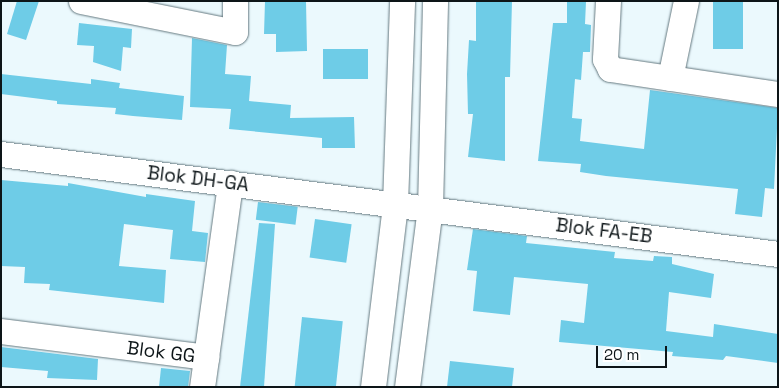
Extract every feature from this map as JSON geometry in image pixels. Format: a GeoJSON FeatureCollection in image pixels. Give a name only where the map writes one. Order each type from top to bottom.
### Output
{"type":"FeatureCollection","features":[{"type":"Feature","properties":{"kind":"street"},"geometry":{"type":"LineString","coordinates":[[81,2],[234,32],[235,1]]}},
{"type":"Feature","properties":{"kind":"street"},"geometry":{"type":"LineString","coordinates":[[373,387],[395,204],[402,1]]}},
{"type":"Feature","properties":{"kind":"street"},"geometry":{"type":"LineString","coordinates":[[407,387],[430,208],[435,1]]}},
{"type":"Feature","properties":{"kind":"street"},"geometry":{"type":"LineString","coordinates":[[608,1],[606,65],[618,72],[778,94]]}},
{"type":"Feature","properties":{"kind":"street"},"geometry":{"type":"LineString","coordinates":[[670,78],[686,1]]}},
{"type":"Feature","properties":{"kind":"street","name":"Blok DH-GA"},"geometry":{"type":"LineString","coordinates":[[1,154],[430,208]]}},
{"type":"Feature","properties":{"kind":"street","name":"Blok GG"},"geometry":{"type":"LineString","coordinates":[[1,331],[206,357],[230,183]]}},
{"type":"Feature","properties":{"kind":"street","name":"Blok FA-EB"},"geometry":{"type":"LineString","coordinates":[[430,208],[778,254]]}},
{"type":"Feature","properties":{"kind":"street"},"geometry":{"type":"LineString","coordinates":[[202,387],[206,357]]}},
{"type":"Feature","properties":{"kind":"building"},"geometry":{"type":"Polygon","coordinates":[[[17,1],[39,1],[26,40],[7,34],[17,1]]]}},
{"type":"Feature","properties":{"kind":"building"},"geometry":{"type":"Polygon","coordinates":[[[265,1],[306,1],[307,51],[276,52],[276,34],[264,34],[265,1]]]}},
{"type":"Feature","properties":{"kind":"building"},"geometry":{"type":"Polygon","coordinates":[[[476,1],[512,1],[510,77],[505,77],[505,161],[468,157],[473,114],[468,114],[467,74],[469,40],[476,41],[476,1]]]}},
{"type":"Feature","properties":{"kind":"building"},"geometry":{"type":"Polygon","coordinates":[[[567,1],[586,2],[585,24],[591,25],[590,52],[583,52],[581,80],[575,79],[572,118],[582,119],[580,141],[644,149],[650,90],[778,108],[774,189],[765,188],[762,217],[735,214],[738,189],[606,176],[580,172],[581,164],[538,161],[553,23],[567,23],[567,1]]]}},
{"type":"Feature","properties":{"kind":"building"},"geometry":{"type":"Polygon","coordinates":[[[713,1],[743,1],[743,49],[713,49],[713,1]]]}},
{"type":"Feature","properties":{"kind":"building"},"geometry":{"type":"Polygon","coordinates":[[[79,23],[132,29],[131,48],[123,47],[121,71],[93,62],[94,46],[77,45],[79,23]]]}},
{"type":"Feature","properties":{"kind":"building"},"geometry":{"type":"Polygon","coordinates":[[[192,38],[227,45],[225,74],[251,76],[249,101],[291,105],[290,118],[354,117],[355,148],[322,148],[322,138],[229,129],[231,109],[190,107],[192,38]]]}},
{"type":"Feature","properties":{"kind":"building"},"geometry":{"type":"Polygon","coordinates":[[[323,49],[368,49],[368,79],[323,79],[323,49]]]}},
{"type":"Feature","properties":{"kind":"building"},"geometry":{"type":"Polygon","coordinates":[[[1,74],[91,84],[91,79],[120,83],[119,88],[184,96],[182,120],[115,114],[116,108],[57,104],[57,101],[1,94],[1,74]]]}},
{"type":"Feature","properties":{"kind":"building"},"geometry":{"type":"Polygon","coordinates":[[[1,180],[68,186],[68,183],[146,197],[146,194],[195,201],[192,231],[208,233],[205,262],[170,259],[173,230],[124,224],[119,266],[166,270],[164,303],[49,290],[50,284],[24,283],[25,267],[1,266],[1,180]]]}},
{"type":"Feature","properties":{"kind":"building"},"geometry":{"type":"Polygon","coordinates":[[[258,202],[298,207],[296,225],[256,220],[258,202]]]}},
{"type":"Feature","properties":{"kind":"building"},"geometry":{"type":"Polygon","coordinates":[[[315,219],[352,224],[346,263],[310,258],[315,219]]]}},
{"type":"Feature","properties":{"kind":"building"},"geometry":{"type":"Polygon","coordinates":[[[259,223],[275,224],[264,387],[240,387],[259,223]]]}},
{"type":"Feature","properties":{"kind":"building"},"geometry":{"type":"Polygon","coordinates":[[[473,229],[527,236],[526,243],[615,252],[614,258],[653,261],[654,256],[672,257],[672,264],[714,274],[711,298],[669,292],[666,331],[713,337],[714,324],[778,334],[778,363],[726,356],[723,360],[672,356],[673,352],[559,342],[561,320],[584,323],[588,284],[514,277],[510,315],[473,311],[477,271],[467,270],[473,229]]]}},
{"type":"Feature","properties":{"kind":"building"},"geometry":{"type":"Polygon","coordinates":[[[302,317],[343,321],[336,387],[295,387],[302,317]]]}},
{"type":"Feature","properties":{"kind":"building"},"geometry":{"type":"Polygon","coordinates":[[[1,347],[98,359],[97,380],[47,378],[48,371],[1,367],[1,347]]]}},
{"type":"Feature","properties":{"kind":"building"},"geometry":{"type":"Polygon","coordinates":[[[450,361],[514,368],[512,387],[447,387],[450,361]]]}},
{"type":"Feature","properties":{"kind":"building"},"geometry":{"type":"Polygon","coordinates":[[[161,368],[190,371],[188,387],[159,387],[161,368]]]}}]}
